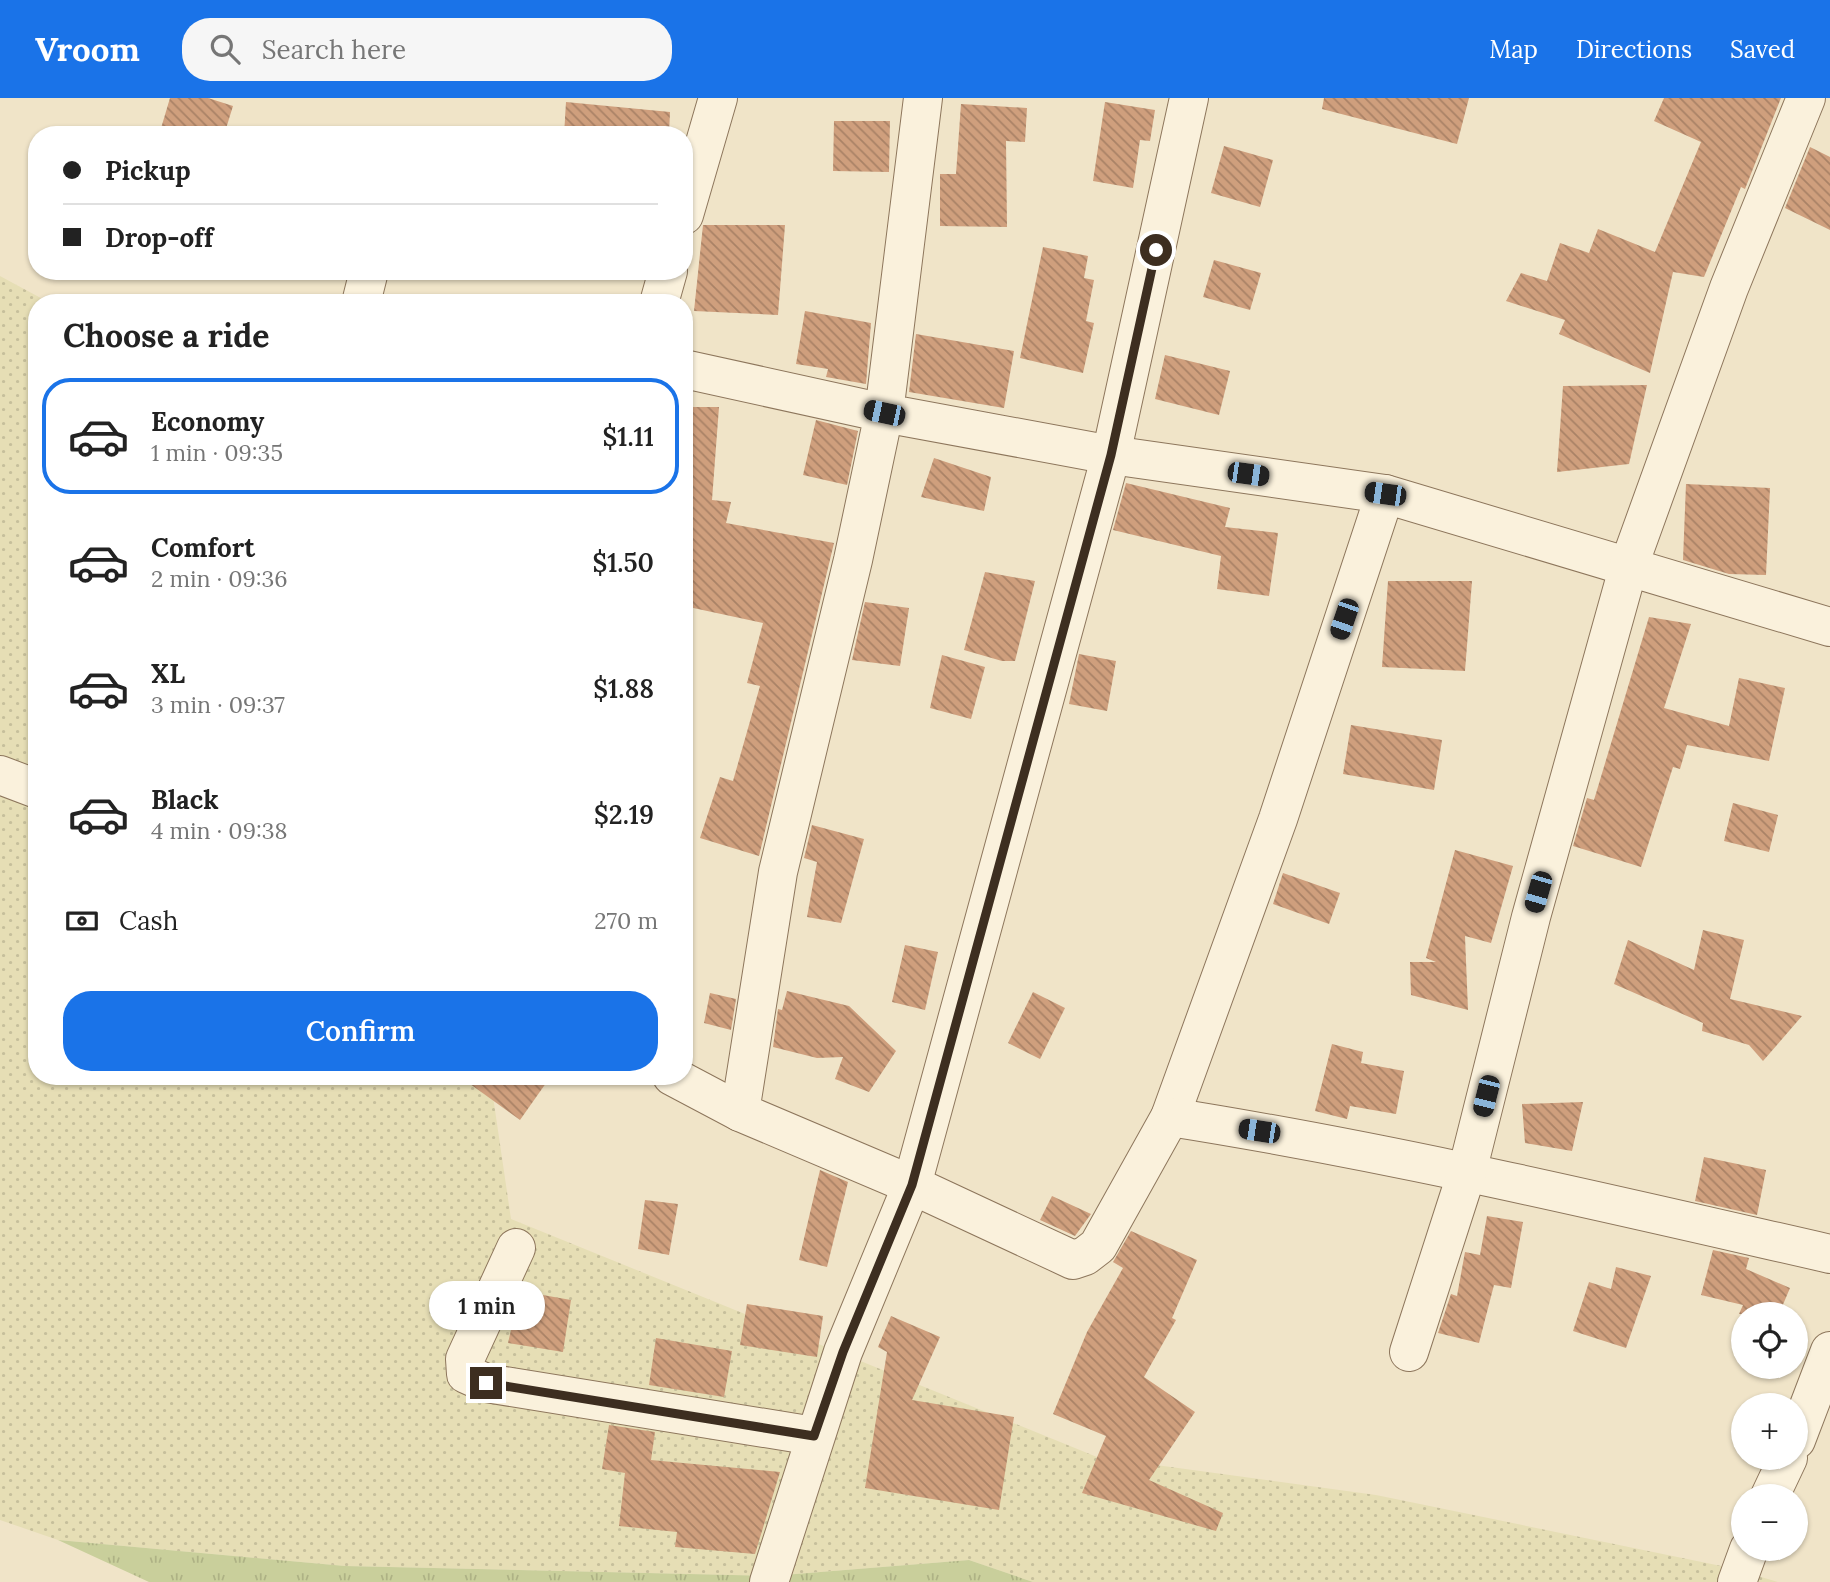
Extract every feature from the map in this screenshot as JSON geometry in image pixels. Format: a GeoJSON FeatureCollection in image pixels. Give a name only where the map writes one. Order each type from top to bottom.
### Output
{"type":"FeatureCollection","features":[{"type":"Feature","properties":{"kind":"street"},"geometry":{"type":"LineString","coordinates":[[693,184],[718,98]]}},
{"type":"Feature","properties":{"kind":"street"},"geometry":{"type":"LineString","coordinates":[[740,1112],[778,872],[853,561],[884,413],[923,98]]}},
{"type":"Feature","properties":{"kind":"street"},"geometry":{"type":"LineString","coordinates":[[769,1582],[843,1352],[912,1185],[1111,455],[1189,98]]}},
{"type":"Feature","properties":{"kind":"street"},"geometry":{"type":"LineString","coordinates":[[1409,1352],[1467,1172],[1531,917],[1629,565],[1729,288],[1806,98]]}},
{"type":"Feature","properties":{"kind":"street"},"geometry":{"type":"LineString","coordinates":[[693,371],[884,413],[1111,455],[1385,494],[1830,627]]}},
{"type":"Feature","properties":{"kind":"street"},"geometry":{"type":"LineString","coordinates":[[689,1085],[740,1112],[912,1185],[1073,1260],[1086,1256],[1098,1246],[1170,1117],[1278,819],[1385,494]]}},
{"type":"Feature","properties":{"kind":"street"},"geometry":{"type":"LineString","coordinates":[[0,775],[28,786]]}},
{"type":"Feature","properties":{"kind":"street"},"geometry":{"type":"LineString","coordinates":[[1170,1117],[1282,1134],[1467,1172],[1830,1254]]}},
{"type":"Feature","properties":{"kind":"street"},"geometry":{"type":"LineString","coordinates":[[516,1248],[466,1359],[466,1374],[486,1383],[814,1436]]}},
{"type":"Feature","properties":{"kind":"street"},"geometry":{"type":"LineString","coordinates":[[1808,1409],[1830,1351]]}},
{"type":"Feature","properties":{"kind":"street"},"geometry":{"type":"LineString","coordinates":[[1737,1582],[1745,1561]]}},
{"type":"Feature","properties":{"kind":"shaded area"},"geometry":{"type":"Polygon","coordinates":[[[0,276],[33,294],[28,294],[28,1085],[491,1085],[511,1219],[1097,1457],[1376,1495],[1731,1568],[1778,1582],[1033,1582],[969,1560],[771,1576],[345,1566],[58,1540],[0,1520],[0,276]]]}},
{"type":"Feature","properties":{"kind":"green space"},"geometry":{"type":"Polygon","coordinates":[[[58,1540],[345,1566],[771,1576],[969,1560],[1033,1582],[149,1582],[58,1540]]]}},
{"type":"Feature","properties":{"kind":"building"},"geometry":{"type":"Polygon","coordinates":[[[170,98],[208,98],[233,106],[227,126],[162,126],[170,98]]]}},
{"type":"Feature","properties":{"kind":"building"},"geometry":{"type":"Polygon","coordinates":[[[1324,98],[1469,98],[1457,144],[1322,109],[1324,98]]]}},
{"type":"Feature","properties":{"kind":"building"},"geometry":{"type":"Polygon","coordinates":[[[1664,98],[1781,98],[1745,189],[1741,187],[1704,277],[1673,272],[1650,373],[1559,334],[1565,320],[1506,301],[1521,273],[1547,281],[1560,243],[1589,253],[1598,229],[1655,252],[1701,142],[1654,121],[1664,98]]]}},
{"type":"Feature","properties":{"kind":"building"},"geometry":{"type":"Polygon","coordinates":[[[566,102],[670,112],[669,126],[565,126],[566,102]]]}},
{"type":"Feature","properties":{"kind":"building"},"geometry":{"type":"Polygon","coordinates":[[[1105,102],[1155,110],[1150,141],[1140,140],[1133,188],[1093,181],[1105,102]]]}},
{"type":"Feature","properties":{"kind":"building"},"geometry":{"type":"Polygon","coordinates":[[[961,104],[1027,108],[1025,142],[1006,141],[1007,227],[940,226],[940,174],[956,174],[961,104]]]}},
{"type":"Feature","properties":{"kind":"building"},"geometry":{"type":"Polygon","coordinates":[[[834,121],[890,121],[889,172],[833,171],[834,121]]]}},
{"type":"Feature","properties":{"kind":"building"},"geometry":{"type":"Polygon","coordinates":[[[1224,146],[1273,160],[1260,207],[1211,193],[1224,146]]]}},
{"type":"Feature","properties":{"kind":"building"},"geometry":{"type":"Polygon","coordinates":[[[1810,147],[1830,157],[1830,230],[1785,208],[1810,147]]]}},
{"type":"Feature","properties":{"kind":"building"},"geometry":{"type":"Polygon","coordinates":[[[703,225],[785,225],[778,315],[694,311],[703,225]]]}},
{"type":"Feature","properties":{"kind":"building"},"geometry":{"type":"Polygon","coordinates":[[[1043,247],[1088,256],[1084,278],[1094,280],[1086,321],[1094,323],[1083,373],[1020,358],[1043,247]]]}},
{"type":"Feature","properties":{"kind":"building"},"geometry":{"type":"Polygon","coordinates":[[[1214,260],[1261,273],[1250,310],[1203,297],[1214,260]]]}},
{"type":"Feature","properties":{"kind":"building"},"geometry":{"type":"Polygon","coordinates":[[[805,311],[871,323],[866,384],[826,377],[828,369],[796,364],[805,311]]]}},
{"type":"Feature","properties":{"kind":"building"},"geometry":{"type":"Polygon","coordinates":[[[916,334],[1014,351],[1004,408],[909,392],[916,334]]]}},
{"type":"Feature","properties":{"kind":"building"},"geometry":{"type":"Polygon","coordinates":[[[1165,355],[1230,371],[1219,415],[1155,399],[1165,355]]]}},
{"type":"Feature","properties":{"kind":"building"},"geometry":{"type":"Polygon","coordinates":[[[1647,385],[1629,464],[1557,472],[1563,386],[1647,385]]]}},
{"type":"Feature","properties":{"kind":"building"},"geometry":{"type":"Polygon","coordinates":[[[693,407],[719,407],[712,500],[731,502],[726,523],[834,543],[759,856],[700,838],[720,777],[733,781],[760,686],[747,683],[763,623],[693,608],[693,407]]]}},
{"type":"Feature","properties":{"kind":"building"},"geometry":{"type":"Polygon","coordinates":[[[816,420],[858,431],[847,485],[803,475],[816,420]]]}},
{"type":"Feature","properties":{"kind":"building"},"geometry":{"type":"Polygon","coordinates":[[[934,458],[991,477],[984,511],[921,497],[934,458]]]}},
{"type":"Feature","properties":{"kind":"building"},"geometry":{"type":"Polygon","coordinates":[[[1126,483],[1230,508],[1225,527],[1278,533],[1269,596],[1217,589],[1221,556],[1113,530],[1126,483]]]}},
{"type":"Feature","properties":{"kind":"building"},"geometry":{"type":"Polygon","coordinates":[[[1686,484],[1770,488],[1766,575],[1729,574],[1683,560],[1686,484]]]}},
{"type":"Feature","properties":{"kind":"building"},"geometry":{"type":"Polygon","coordinates":[[[985,572],[1035,581],[1015,661],[1002,661],[964,650],[985,572]]]}},
{"type":"Feature","properties":{"kind":"building"},"geometry":{"type":"Polygon","coordinates":[[[1388,581],[1472,581],[1465,671],[1382,667],[1388,581]]]}},
{"type":"Feature","properties":{"kind":"building"},"geometry":{"type":"Polygon","coordinates":[[[865,602],[909,608],[900,666],[852,660],[865,602]]]}},
{"type":"Feature","properties":{"kind":"building"},"geometry":{"type":"Polygon","coordinates":[[[1649,617],[1691,624],[1664,708],[1729,726],[1739,678],[1785,688],[1769,761],[1687,745],[1680,769],[1673,767],[1641,867],[1573,846],[1587,798],[1594,800],[1649,617]]]}},
{"type":"Feature","properties":{"kind":"building"},"geometry":{"type":"Polygon","coordinates":[[[1079,654],[1116,661],[1107,711],[1069,704],[1079,654]]]}},
{"type":"Feature","properties":{"kind":"building"},"geometry":{"type":"Polygon","coordinates":[[[942,655],[985,667],[971,719],[930,708],[942,655]]]}},
{"type":"Feature","properties":{"kind":"building"},"geometry":{"type":"Polygon","coordinates":[[[1351,725],[1442,740],[1434,790],[1343,774],[1351,725]]]}},
{"type":"Feature","properties":{"kind":"building"},"geometry":{"type":"Polygon","coordinates":[[[1733,803],[1778,815],[1769,852],[1724,841],[1733,803]]]}},
{"type":"Feature","properties":{"kind":"building"},"geometry":{"type":"Polygon","coordinates":[[[812,825],[864,839],[841,923],[807,917],[817,862],[804,858],[812,825]]]}},
{"type":"Feature","properties":{"kind":"building"},"geometry":{"type":"Polygon","coordinates":[[[1455,850],[1513,866],[1491,943],[1465,936],[1468,1010],[1411,995],[1410,962],[1436,962],[1426,958],[1455,850]]]}},
{"type":"Feature","properties":{"kind":"building"},"geometry":{"type":"Polygon","coordinates":[[[1283,873],[1340,893],[1329,924],[1273,904],[1283,873]]]}},
{"type":"Feature","properties":{"kind":"building"},"geometry":{"type":"Polygon","coordinates":[[[1703,930],[1744,940],[1730,999],[1802,1016],[1763,1061],[1749,1045],[1702,1031],[1703,1023],[1614,984],[1628,940],[1694,970],[1703,930]]]}},
{"type":"Feature","properties":{"kind":"building"},"geometry":{"type":"Polygon","coordinates":[[[905,945],[938,952],[925,1010],[892,1002],[905,945]]]}},
{"type":"Feature","properties":{"kind":"building"},"geometry":{"type":"Polygon","coordinates":[[[787,991],[849,1006],[896,1051],[869,1092],[835,1079],[843,1057],[817,1058],[773,1047],[778,1009],[782,1010],[787,991]]]}},
{"type":"Feature","properties":{"kind":"building"},"geometry":{"type":"Polygon","coordinates":[[[1033,992],[1065,1008],[1040,1059],[1008,1043],[1033,992]]]}},
{"type":"Feature","properties":{"kind":"building"},"geometry":{"type":"Polygon","coordinates":[[[710,993],[736,999],[731,1030],[704,1023],[710,993]]]}},
{"type":"Feature","properties":{"kind":"building"},"geometry":{"type":"Polygon","coordinates":[[[1332,1044],[1363,1052],[1361,1063],[1404,1071],[1396,1114],[1350,1106],[1347,1119],[1315,1111],[1332,1044]]]}},
{"type":"Feature","properties":{"kind":"building"},"geometry":{"type":"Polygon","coordinates":[[[471,1085],[545,1085],[520,1120],[471,1085]]]}},
{"type":"Feature","properties":{"kind":"building"},"geometry":{"type":"Polygon","coordinates":[[[1583,1102],[1572,1151],[1525,1143],[1522,1104],[1583,1102]]]}},
{"type":"Feature","properties":{"kind":"building"},"geometry":{"type":"Polygon","coordinates":[[[1704,1157],[1766,1170],[1757,1215],[1695,1201],[1704,1157]]]}},
{"type":"Feature","properties":{"kind":"building"},"geometry":{"type":"Polygon","coordinates":[[[820,1170],[848,1182],[827,1267],[799,1260],[820,1170]]]}},
{"type":"Feature","properties":{"kind":"building"},"geometry":{"type":"Polygon","coordinates":[[[1052,1196],[1091,1214],[1075,1236],[1040,1220],[1052,1196]]]}},
{"type":"Feature","properties":{"kind":"building"},"geometry":{"type":"Polygon","coordinates":[[[645,1200],[678,1204],[669,1255],[638,1249],[645,1200]]]}},
{"type":"Feature","properties":{"kind":"building"},"geometry":{"type":"Polygon","coordinates":[[[1487,1216],[1523,1222],[1511,1288],[1494,1285],[1479,1343],[1438,1333],[1451,1294],[1457,1296],[1465,1252],[1480,1255],[1487,1216]]]}},
{"type":"Feature","properties":{"kind":"building"},"geometry":{"type":"Polygon","coordinates":[[[1131,1231],[1197,1260],[1172,1318],[1176,1320],[1144,1377],[1195,1412],[1149,1480],[1223,1513],[1216,1531],[1082,1493],[1106,1436],[1053,1414],[1087,1332],[1123,1268],[1113,1262],[1131,1231]]]}},
{"type":"Feature","properties":{"kind":"building"},"geometry":{"type":"Polygon","coordinates":[[[1713,1250],[1749,1258],[1746,1269],[1790,1288],[1784,1302],[1731,1302],[1701,1295],[1713,1250]]]}},
{"type":"Feature","properties":{"kind":"building"},"geometry":{"type":"Polygon","coordinates":[[[1616,1267],[1651,1276],[1626,1348],[1573,1331],[1589,1282],[1611,1289],[1616,1267]]]}},
{"type":"Feature","properties":{"kind":"building"},"geometry":{"type":"Polygon","coordinates":[[[520,1291],[571,1300],[563,1352],[508,1343],[520,1291]]]}},
{"type":"Feature","properties":{"kind":"building"},"geometry":{"type":"Polygon","coordinates":[[[747,1304],[823,1316],[817,1357],[740,1345],[747,1304]]]}},
{"type":"Feature","properties":{"kind":"building"},"geometry":{"type":"Polygon","coordinates":[[[891,1316],[940,1337],[912,1400],[1014,1417],[999,1510],[865,1488],[887,1352],[878,1347],[891,1316]]]}},
{"type":"Feature","properties":{"kind":"building"},"geometry":{"type":"Polygon","coordinates":[[[656,1338],[732,1351],[724,1397],[649,1385],[656,1338]]]}},
{"type":"Feature","properties":{"kind":"building"},"geometry":{"type":"Polygon","coordinates":[[[609,1425],[655,1432],[651,1460],[780,1472],[755,1554],[675,1547],[677,1532],[619,1526],[625,1473],[602,1469],[609,1425]]]}},
{"type":"Feature","properties":{"kind":"route"},"geometry":{"type":"LineString","coordinates":[[486,1383],[814,1436],[843,1352],[912,1185],[1111,455],[1156,250]]}}]}
